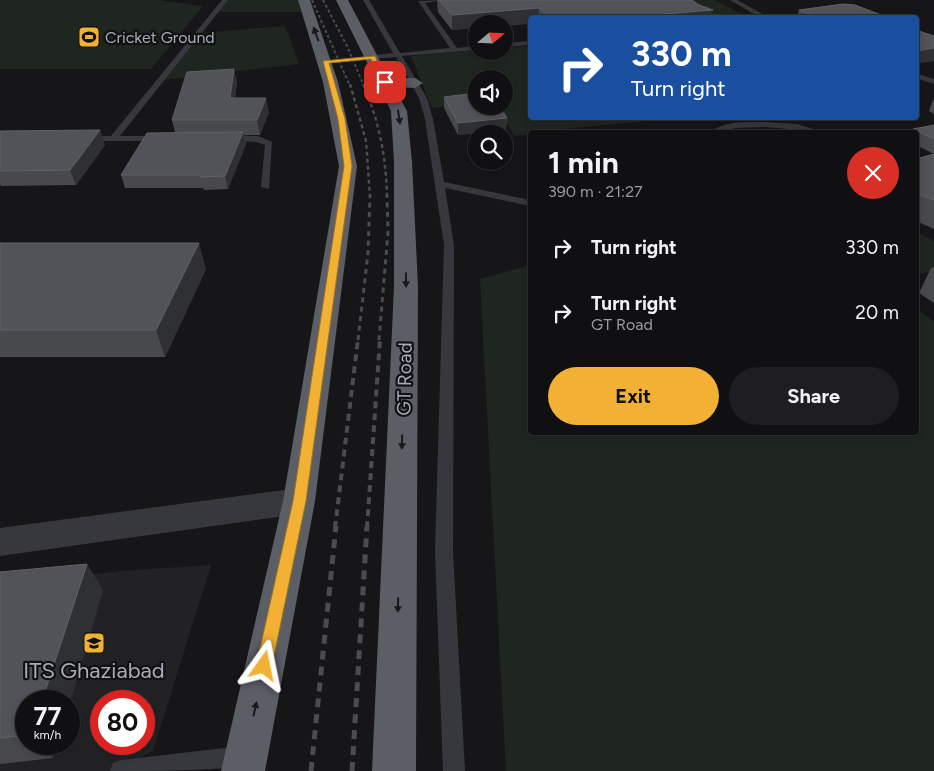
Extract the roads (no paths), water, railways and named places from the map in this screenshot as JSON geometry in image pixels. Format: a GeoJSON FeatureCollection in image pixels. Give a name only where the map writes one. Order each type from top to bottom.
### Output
{"type":"FeatureCollection","features":[{"type":"Feature","properties":{"kind":"highway"},"geometry":{"type":"LineString","coordinates":[[244,764],[299,501],[348,166],[341,119],[326,61],[304,0]]}},
{"type":"Feature","properties":{"kind":"highway","name":"GT Road"},"geometry":{"type":"LineString","coordinates":[[342,0],[385,65],[399,111],[403,162],[406,286],[394,771]]}},
{"type":"Feature","properties":{"kind":"highway"},"geometry":{"type":"LineString","coordinates":[[385,65],[415,83]]}},
{"type":"Feature","properties":{"kind":"street"},"geometry":{"type":"LineString","coordinates":[[0,542],[299,501]]}},
{"type":"Feature","properties":{"kind":"lane"},"geometry":{"type":"LineString","coordinates":[[112,139],[225,0]]}},
{"type":"Feature","properties":{"kind":"lane"},"geometry":{"type":"LineString","coordinates":[[366,0],[385,65],[415,83],[423,98],[429,120],[449,245],[444,551],[454,771]]}},
{"type":"Feature","properties":{"kind":"lane"},"geometry":{"type":"LineString","coordinates":[[441,0],[421,2],[455,50]]}},
{"type":"Feature","properties":{"kind":"lane"},"geometry":{"type":"LineString","coordinates":[[733,0],[761,15]]}},
{"type":"Feature","properties":{"kind":"lane"},"geometry":{"type":"LineString","coordinates":[[513,45],[528,43]]}},
{"type":"Feature","properties":{"kind":"lane"},"geometry":{"type":"LineString","coordinates":[[326,61],[385,65],[468,49]]}},
{"type":"Feature","properties":{"kind":"lane"},"geometry":{"type":"LineString","coordinates":[[919,76],[934,82]]}},
{"type":"Feature","properties":{"kind":"lane"},"geometry":{"type":"LineString","coordinates":[[721,130],[732,126],[788,125],[810,130]]}},
{"type":"Feature","properties":{"kind":"lane"},"geometry":{"type":"LineString","coordinates":[[75,140],[169,138]]}},
{"type":"Feature","properties":{"kind":"lane"},"geometry":{"type":"LineString","coordinates":[[216,138],[258,139],[269,144],[266,187]]}},
{"type":"Feature","properties":{"kind":"lane"},"geometry":{"type":"LineString","coordinates":[[439,184],[528,203]]}},
{"type":"Feature","properties":{"kind":"lane"},"geometry":{"type":"LineString","coordinates":[[120,771],[244,764]]}},
{"type":"Feature","properties":{"kind":"railway"},"geometry":{"type":"LineString","coordinates":[[312,0],[350,86]]}},
{"type":"Feature","properties":{"kind":"railway"},"geometry":{"type":"LineString","coordinates":[[323,0],[347,46],[364,86]]}},
{"type":"Feature","properties":{"kind":"railway"},"geometry":{"type":"LineString","coordinates":[[350,84],[366,141],[370,196]]}},
{"type":"Feature","properties":{"kind":"railway"},"geometry":{"type":"LineString","coordinates":[[363,84],[381,139],[387,196]]}},
{"type":"Feature","properties":{"kind":"railway"},"geometry":{"type":"LineString","coordinates":[[379,340],[388,232],[387,195]]}},
{"type":"Feature","properties":{"kind":"railway"},"geometry":{"type":"LineString","coordinates":[[358,340],[368,253],[370,196]]}},
{"type":"Feature","properties":{"kind":"railway"},"geometry":{"type":"LineString","coordinates":[[335,528],[358,339]]}},
{"type":"Feature","properties":{"kind":"railway"},"geometry":{"type":"LineString","coordinates":[[367,528],[380,339]]}},
{"type":"Feature","properties":{"kind":"railway"},"geometry":{"type":"LineString","coordinates":[[311,771],[336,526]]}},
{"type":"Feature","properties":{"kind":"railway"},"geometry":{"type":"LineString","coordinates":[[352,771],[367,526]]}},
{"type":"Feature","properties":{"kind":"place","name":"Cricket Ground"},"geometry":{"type":"Point","coordinates":[89,37]}},
{"type":"Feature","properties":{"kind":"place","name":"ITS Ghaziabad"},"geometry":{"type":"Point","coordinates":[94,643]}}]}
